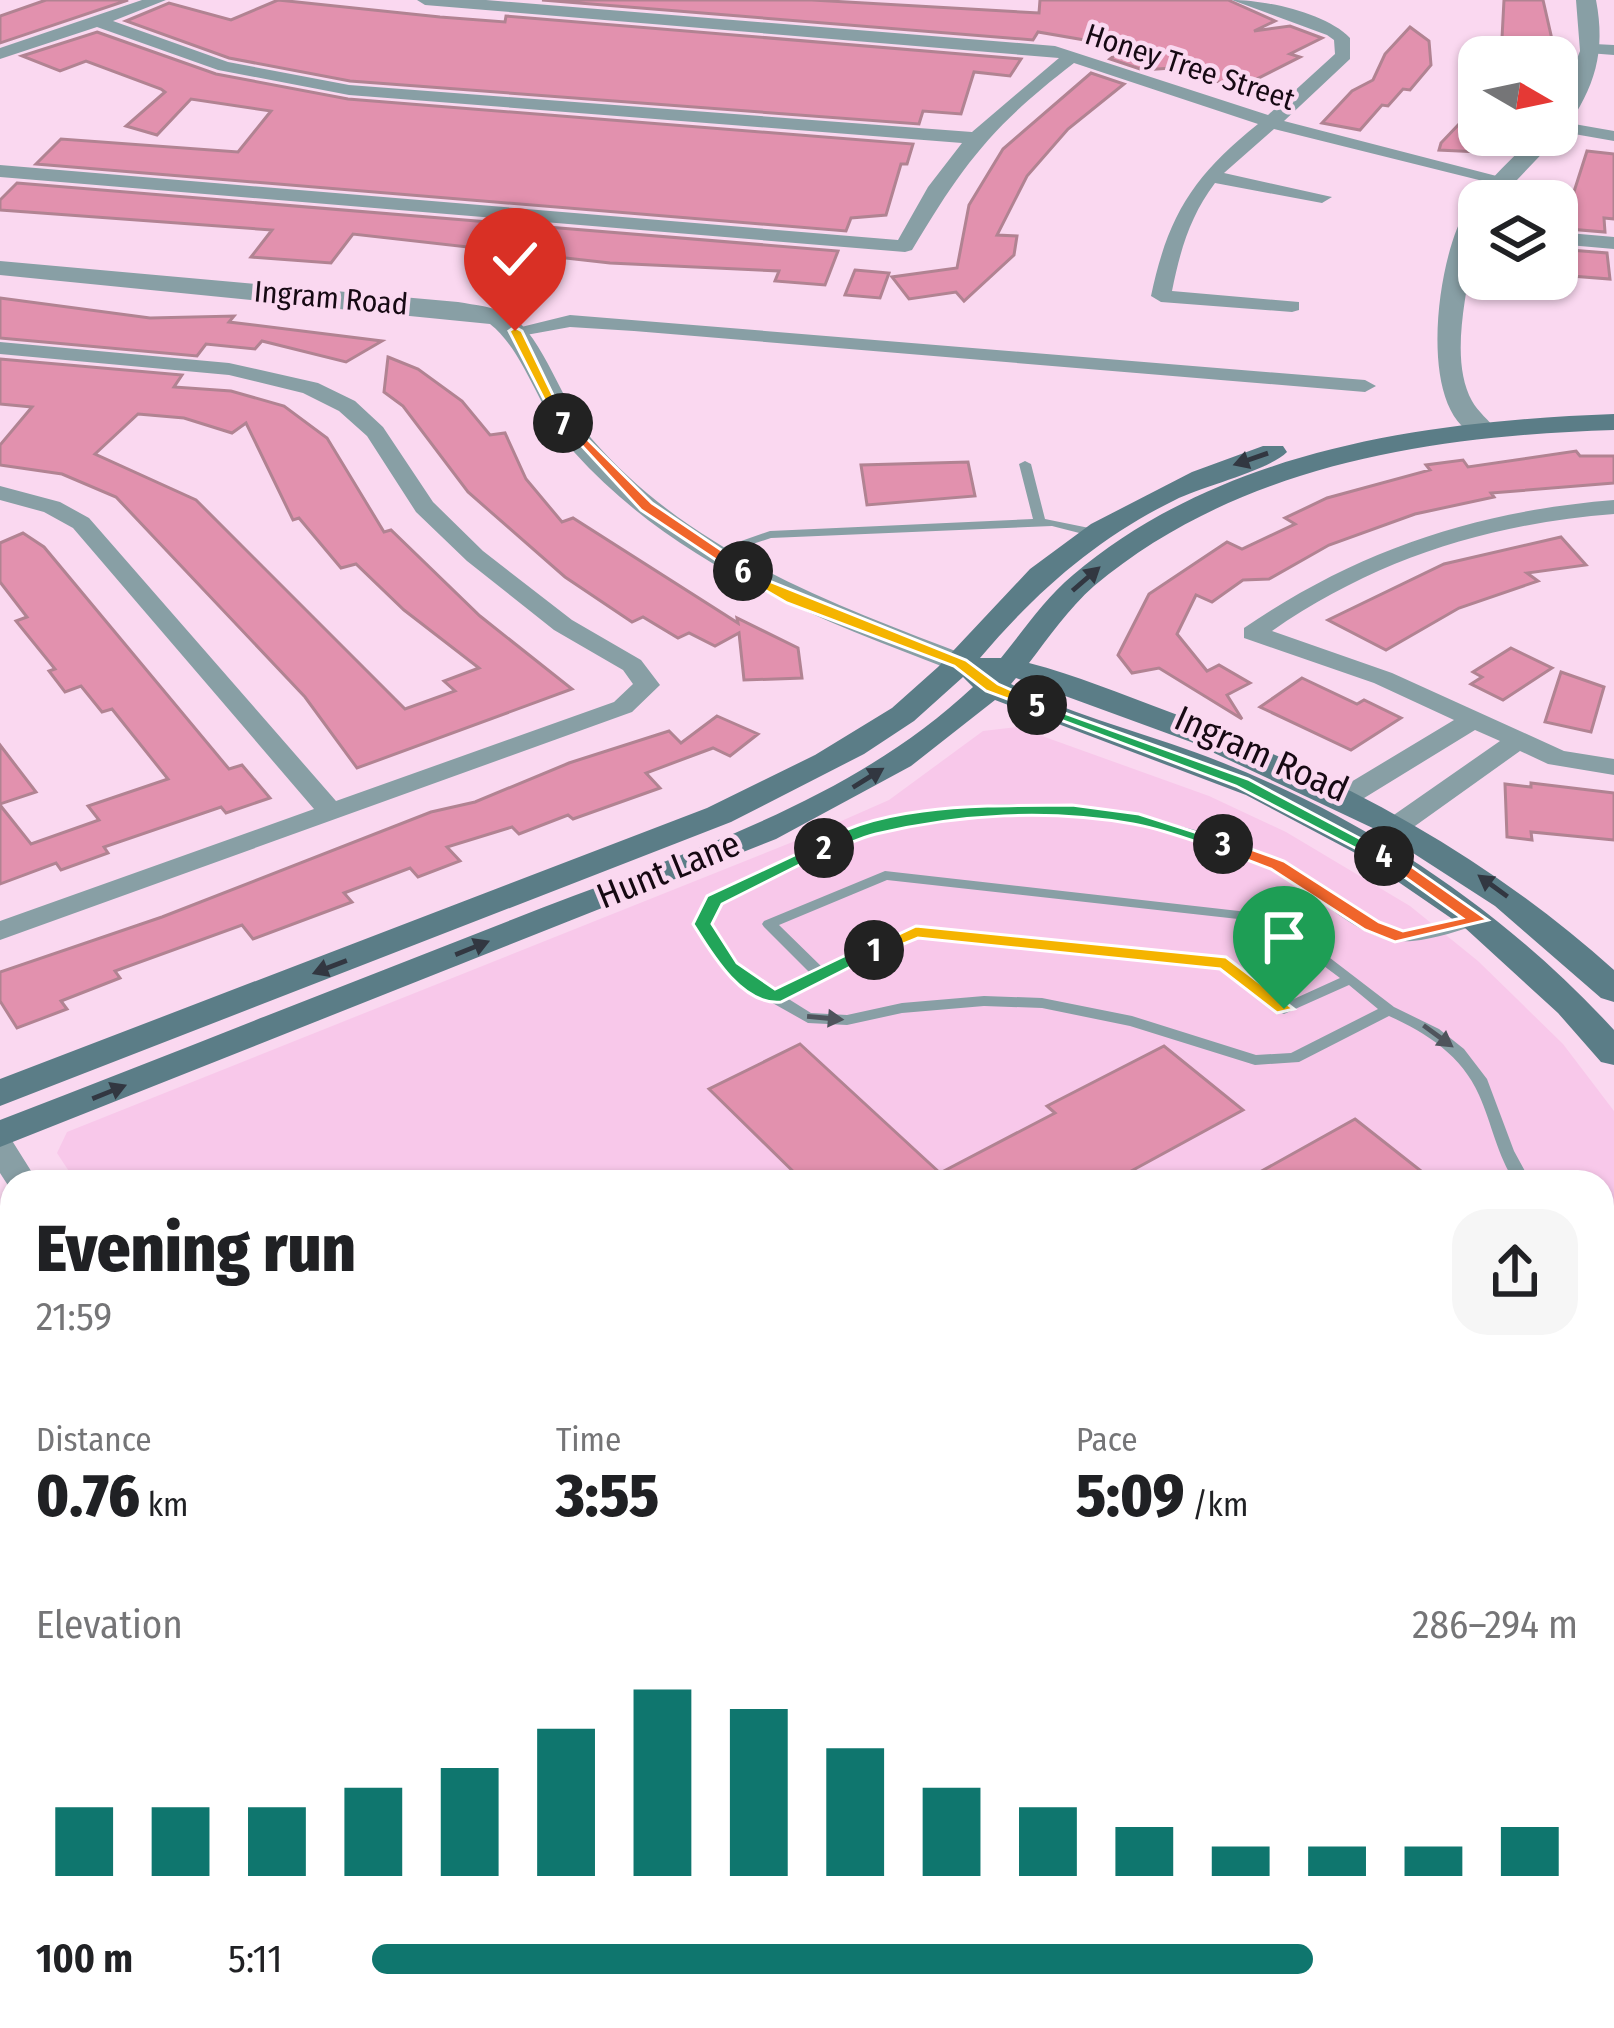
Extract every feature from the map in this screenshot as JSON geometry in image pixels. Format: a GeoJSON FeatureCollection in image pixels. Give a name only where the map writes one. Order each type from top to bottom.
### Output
{"type":"FeatureCollection","features":[{"type":"Feature","properties":{"kind":"main road","name":"Hunt Lane"},"geometry":{"type":"LineString","coordinates":[[0,1094],[719,815],[836,757],[904,714],[960,663],[1035,579],[1095,533],[1158,497],[1245,461],[1352,431],[1475,422],[1614,403]]}},
{"type":"Feature","properties":{"kind":"main road","name":"Hunt Lane"},"geometry":{"type":"LineString","coordinates":[[0,1134],[789,820],[898,759],[1001,677],[1083,581],[1184,514],[1245,487],[1475,422],[1614,422]]}},
{"type":"Feature","properties":{"kind":"main road","name":"Ingram Road"},"geometry":{"type":"LineString","coordinates":[[960,663],[1244,750],[1346,797],[1511,899],[1614,990]]}},
{"type":"Feature","properties":{"kind":"main road","name":"Ingram Road"},"geometry":{"type":"LineString","coordinates":[[1001,677],[1286,802],[1365,844],[1478,920],[1553,986],[1614,1053]]}},
{"type":"Feature","properties":{"kind":"main road"},"geometry":{"type":"LineString","coordinates":[[1478,920],[1500,922],[1534,940],[1614,1018]]}},
{"type":"Feature","properties":{"kind":"street"},"geometry":{"type":"LineString","coordinates":[[0,54],[158,0]]}},
{"type":"Feature","properties":{"kind":"street","name":"Honey Tree Street"},"geometry":{"type":"LineString","coordinates":[[425,0],[982,42],[1072,56],[1316,137],[1502,180]]}},
{"type":"Feature","properties":{"kind":"street"},"geometry":{"type":"LineString","coordinates":[[1240,0],[1319,25],[1342,38],[1346,48],[1332,69],[1208,176],[1175,232],[1161,296],[1292,305]]}},
{"type":"Feature","properties":{"kind":"street"},"geometry":{"type":"LineString","coordinates":[[1578,93],[1604,50],[1586,0]]}},
{"type":"Feature","properties":{"kind":"street"},"geometry":{"type":"LineString","coordinates":[[97,20],[202,59],[295,83],[974,138]]}},
{"type":"Feature","properties":{"kind":"street"},"geometry":{"type":"LineString","coordinates":[[0,171],[905,246],[933,187],[974,138],[1072,56]]}},
{"type":"Feature","properties":{"kind":"street"},"geometry":{"type":"LineString","coordinates":[[1578,129],[1614,136]]}},
{"type":"Feature","properties":{"kind":"street"},"geometry":{"type":"LineString","coordinates":[[1502,180],[1526,156]]}},
{"type":"Feature","properties":{"kind":"street"},"geometry":{"type":"LineString","coordinates":[[1208,176],[1322,197]]}},
{"type":"Feature","properties":{"kind":"street"},"geometry":{"type":"LineString","coordinates":[[1578,240],[1614,243]]}},
{"type":"Feature","properties":{"kind":"street","name":"Ingram Road"},"geometry":{"type":"LineString","coordinates":[[0,268],[458,309],[498,318],[515,331],[548,398],[582,445],[647,507],[712,553],[793,599],[960,663]]}},
{"type":"Feature","properties":{"kind":"street"},"geometry":{"type":"LineString","coordinates":[[1458,272],[1454,283],[1454,391],[1475,422]]}},
{"type":"Feature","properties":{"kind":"street"},"geometry":{"type":"LineString","coordinates":[[515,331],[557,322],[634,325],[1365,386]]}},
{"type":"Feature","properties":{"kind":"street"},"geometry":{"type":"LineString","coordinates":[[0,348],[229,370],[310,388],[347,406],[376,432],[424,507],[475,556],[562,625],[632,665],[647,686],[623,707],[0,932]]}},
{"type":"Feature","properties":{"kind":"street"},"geometry":{"type":"LineString","coordinates":[[0,493],[52,507],[81,524],[331,812]]}},
{"type":"Feature","properties":{"kind":"street"},"geometry":{"type":"LineString","coordinates":[[1614,507],[1505,520],[1377,557],[1298,599],[1253,633],[1384,678],[1557,758],[1614,767]]}},
{"type":"Feature","properties":{"kind":"street"},"geometry":{"type":"LineString","coordinates":[[1346,797],[1471,721]]}},
{"type":"Feature","properties":{"kind":"street"},"geometry":{"type":"LineString","coordinates":[[1398,825],[1516,742]]}},
{"type":"Feature","properties":{"kind":"street"},"geometry":{"type":"LineString","coordinates":[[1426,749],[1472,772]]}},
{"type":"Feature","properties":{"kind":"lane"},"geometry":{"type":"LineString","coordinates":[[1025,464],[1040,522]]}},
{"type":"Feature","properties":{"kind":"lane"},"geometry":{"type":"LineString","coordinates":[[712,553],[770,535],[1040,522],[1095,533]]}},
{"type":"Feature","properties":{"kind":"lane"},"geometry":{"type":"LineString","coordinates":[[1389,1010],[1294,1058],[1255,1060],[1132,1021],[1042,1003],[984,1000],[902,1008],[847,1020],[808,1018],[730,967],[702,924],[714,900],[865,830],[939,815],[1072,811],[1139,820],[1278,865],[1372,926],[1402,938],[1478,920]]}},
{"type":"Feature","properties":{"kind":"lane"},"geometry":{"type":"LineString","coordinates":[[819,973],[769,924],[885,875],[1269,918],[1389,1010],[1430,1028],[1457,1051],[1485,1089],[1514,1170]]}},
{"type":"Feature","properties":{"kind":"lane"},"geometry":{"type":"LineString","coordinates":[[774,998],[819,973],[916,932],[1226,964],[1284,1009],[1351,979]]}},
{"type":"Feature","properties":{"kind":"shaded area"},"geometry":{"type":"Polygon","coordinates":[[[1017,727],[1209,796],[1286,832],[1410,906],[1478,961],[1563,1044],[1614,1111],[1614,1170],[68,1170],[57,1153],[67,1132],[889,800],[983,731],[1017,727]]]}},
{"type":"Feature","properties":{"kind":"building"},"geometry":{"type":"Polygon","coordinates":[[[46,0],[128,0],[0,43],[0,16],[46,0]]]}},
{"type":"Feature","properties":{"kind":"building"},"geometry":{"type":"Polygon","coordinates":[[[278,0],[440,17],[505,22],[506,16],[1021,59],[1010,76],[974,72],[961,114],[923,111],[919,124],[350,81],[229,58],[126,21],[169,3],[231,20],[278,0]]]}},
{"type":"Feature","properties":{"kind":"building"},"geometry":{"type":"Polygon","coordinates":[[[542,0],[812,0],[1039,13],[1040,0],[1228,0],[1275,21],[1254,31],[1290,26],[1322,38],[1290,54],[1300,57],[1239,88],[1172,68],[1143,70],[1110,59],[1125,47],[1038,32],[1033,40],[542,0]]]}},
{"type":"Feature","properties":{"kind":"building"},"geometry":{"type":"Polygon","coordinates":[[[1504,0],[1543,0],[1551,36],[1502,36],[1504,0]]]}},
{"type":"Feature","properties":{"kind":"building"},"geometry":{"type":"Polygon","coordinates":[[[1410,27],[1429,41],[1431,65],[1410,90],[1403,89],[1388,106],[1382,105],[1360,130],[1322,123],[1352,91],[1373,80],[1385,54],[1410,27]]]}},
{"type":"Feature","properties":{"kind":"building"},"geometry":{"type":"Polygon","coordinates":[[[97,32],[216,74],[348,99],[913,144],[907,164],[901,164],[886,215],[851,218],[846,231],[36,164],[61,139],[238,152],[271,111],[191,99],[157,135],[126,126],[165,92],[161,89],[86,61],[60,71],[22,56],[97,32]]]}},
{"type":"Feature","properties":{"kind":"building"},"geometry":{"type":"Polygon","coordinates":[[[1091,73],[1124,84],[1068,129],[1027,176],[997,235],[1017,236],[1014,255],[964,301],[956,292],[909,299],[892,277],[957,268],[969,205],[1003,149],[1091,73]]]}},
{"type":"Feature","properties":{"kind":"building"},"geometry":{"type":"Polygon","coordinates":[[[1458,125],[1458,151],[1439,150],[1458,125]]]}},
{"type":"Feature","properties":{"kind":"building"},"geometry":{"type":"Polygon","coordinates":[[[1587,151],[1614,154],[1614,219],[1604,218],[1605,232],[1578,230],[1578,180],[1587,151]]]}},
{"type":"Feature","properties":{"kind":"building"},"geometry":{"type":"Polygon","coordinates":[[[17,183],[838,251],[825,285],[775,281],[779,271],[610,263],[353,234],[331,263],[251,257],[272,230],[0,210],[0,200],[17,183]]]}},
{"type":"Feature","properties":{"kind":"building"},"geometry":{"type":"Polygon","coordinates":[[[1578,251],[1607,253],[1610,279],[1578,276],[1578,251]]]}},
{"type":"Feature","properties":{"kind":"building"},"geometry":{"type":"Polygon","coordinates":[[[855,270],[889,273],[880,298],[845,295],[855,270]]]}},
{"type":"Feature","properties":{"kind":"building"},"geometry":{"type":"Polygon","coordinates":[[[0,298],[150,318],[234,316],[229,322],[382,341],[346,362],[262,341],[255,349],[206,344],[197,356],[0,338],[0,298]]]}},
{"type":"Feature","properties":{"kind":"building"},"geometry":{"type":"Polygon","coordinates":[[[388,357],[418,369],[462,401],[490,435],[505,433],[526,479],[562,522],[573,518],[738,623],[737,618],[798,648],[802,678],[744,680],[739,633],[715,646],[689,633],[678,638],[643,617],[632,622],[565,577],[468,492],[403,406],[384,392],[388,357]]]}},
{"type":"Feature","properties":{"kind":"building"},"geometry":{"type":"Polygon","coordinates":[[[0,359],[182,375],[174,387],[231,391],[284,406],[327,438],[384,532],[391,530],[480,616],[572,689],[357,768],[305,697],[116,497],[62,474],[0,465],[0,445],[32,407],[0,404],[0,359]],[[138,414],[95,454],[196,500],[405,709],[455,691],[444,681],[479,668],[404,610],[356,564],[341,568],[299,518],[293,520],[246,423],[232,433],[184,418],[138,414]]]}},
{"type":"Feature","properties":{"kind":"building"},"geometry":{"type":"Polygon","coordinates":[[[1576,451],[1580,456],[1614,456],[1614,483],[1491,493],[1494,497],[1415,514],[1329,545],[1269,579],[1243,580],[1212,602],[1196,595],[1177,634],[1207,671],[1219,665],[1250,683],[1227,695],[1242,719],[1159,668],[1132,673],[1118,655],[1149,594],[1227,542],[1242,549],[1295,524],[1285,518],[1327,498],[1430,470],[1426,465],[1463,460],[1468,467],[1576,451]]]}},
{"type":"Feature","properties":{"kind":"building"},"geometry":{"type":"Polygon","coordinates":[[[968,462],[975,496],[867,505],[861,465],[968,462]]]}},
{"type":"Feature","properties":{"kind":"building"},"geometry":{"type":"Polygon","coordinates":[[[23,533],[44,547],[229,769],[242,765],[270,798],[226,813],[221,807],[104,847],[108,853],[61,870],[56,863],[0,884],[0,805],[31,844],[99,820],[88,806],[168,779],[112,709],[102,712],[81,686],[65,692],[49,671],[55,669],[16,621],[27,617],[0,582],[0,543],[23,533]]]}},
{"type":"Feature","properties":{"kind":"building"},"geometry":{"type":"Polygon","coordinates":[[[1561,537],[1586,565],[1527,573],[1538,581],[1459,608],[1386,650],[1328,620],[1444,564],[1561,537]]]}},
{"type":"Feature","properties":{"kind":"building"},"geometry":{"type":"Polygon","coordinates":[[[1511,648],[1552,668],[1503,700],[1471,684],[1482,677],[1473,672],[1511,648]]]}},
{"type":"Feature","properties":{"kind":"building"},"geometry":{"type":"Polygon","coordinates":[[[1561,672],[1604,687],[1591,732],[1545,722],[1561,672]]]}},
{"type":"Feature","properties":{"kind":"building"},"geometry":{"type":"Polygon","coordinates":[[[1302,678],[1401,718],[1351,750],[1260,707],[1302,678]]]}},
{"type":"Feature","properties":{"kind":"building"},"geometry":{"type":"Polygon","coordinates":[[[717,716],[758,734],[730,756],[713,748],[646,773],[660,788],[519,834],[512,827],[447,847],[460,861],[418,877],[410,868],[344,893],[352,902],[253,939],[242,925],[115,971],[120,978],[61,1001],[67,1009],[17,1028],[0,1001],[0,972],[162,917],[569,763],[669,731],[681,743],[717,716]]]}},
{"type":"Feature","properties":{"kind":"building"},"geometry":{"type":"Polygon","coordinates":[[[0,745],[36,792],[0,804],[0,745]]]}},
{"type":"Feature","properties":{"kind":"building"},"geometry":{"type":"Polygon","coordinates":[[[1531,783],[1614,793],[1614,840],[1531,832],[1532,840],[1507,837],[1505,784],[1531,787],[1531,783]]]}},
{"type":"Feature","properties":{"kind":"building"},"geometry":{"type":"Polygon","coordinates":[[[800,1044],[937,1170],[792,1170],[709,1089],[800,1044]]]}},
{"type":"Feature","properties":{"kind":"building"},"geometry":{"type":"Polygon","coordinates":[[[1164,1046],[1243,1110],[1133,1170],[946,1170],[1055,1113],[1047,1106],[1164,1046]]]}},
{"type":"Feature","properties":{"kind":"building"},"geometry":{"type":"Polygon","coordinates":[[[1355,1119],[1420,1170],[1264,1170],[1355,1119]]]}},
{"type":"Feature","properties":{"kind":"route"},"geometry":{"type":"LineString","coordinates":[[515,331],[548,398],[582,445],[647,507],[712,553],[793,599],[960,663],[1015,697],[1286,802],[1365,844],[1478,920],[1402,938],[1372,926],[1278,865],[1207,838],[1139,820],[1072,811],[939,815],[865,830],[714,900],[702,924],[730,967],[774,998],[812,976],[916,932],[1226,964],[1284,1009]]}}]}
